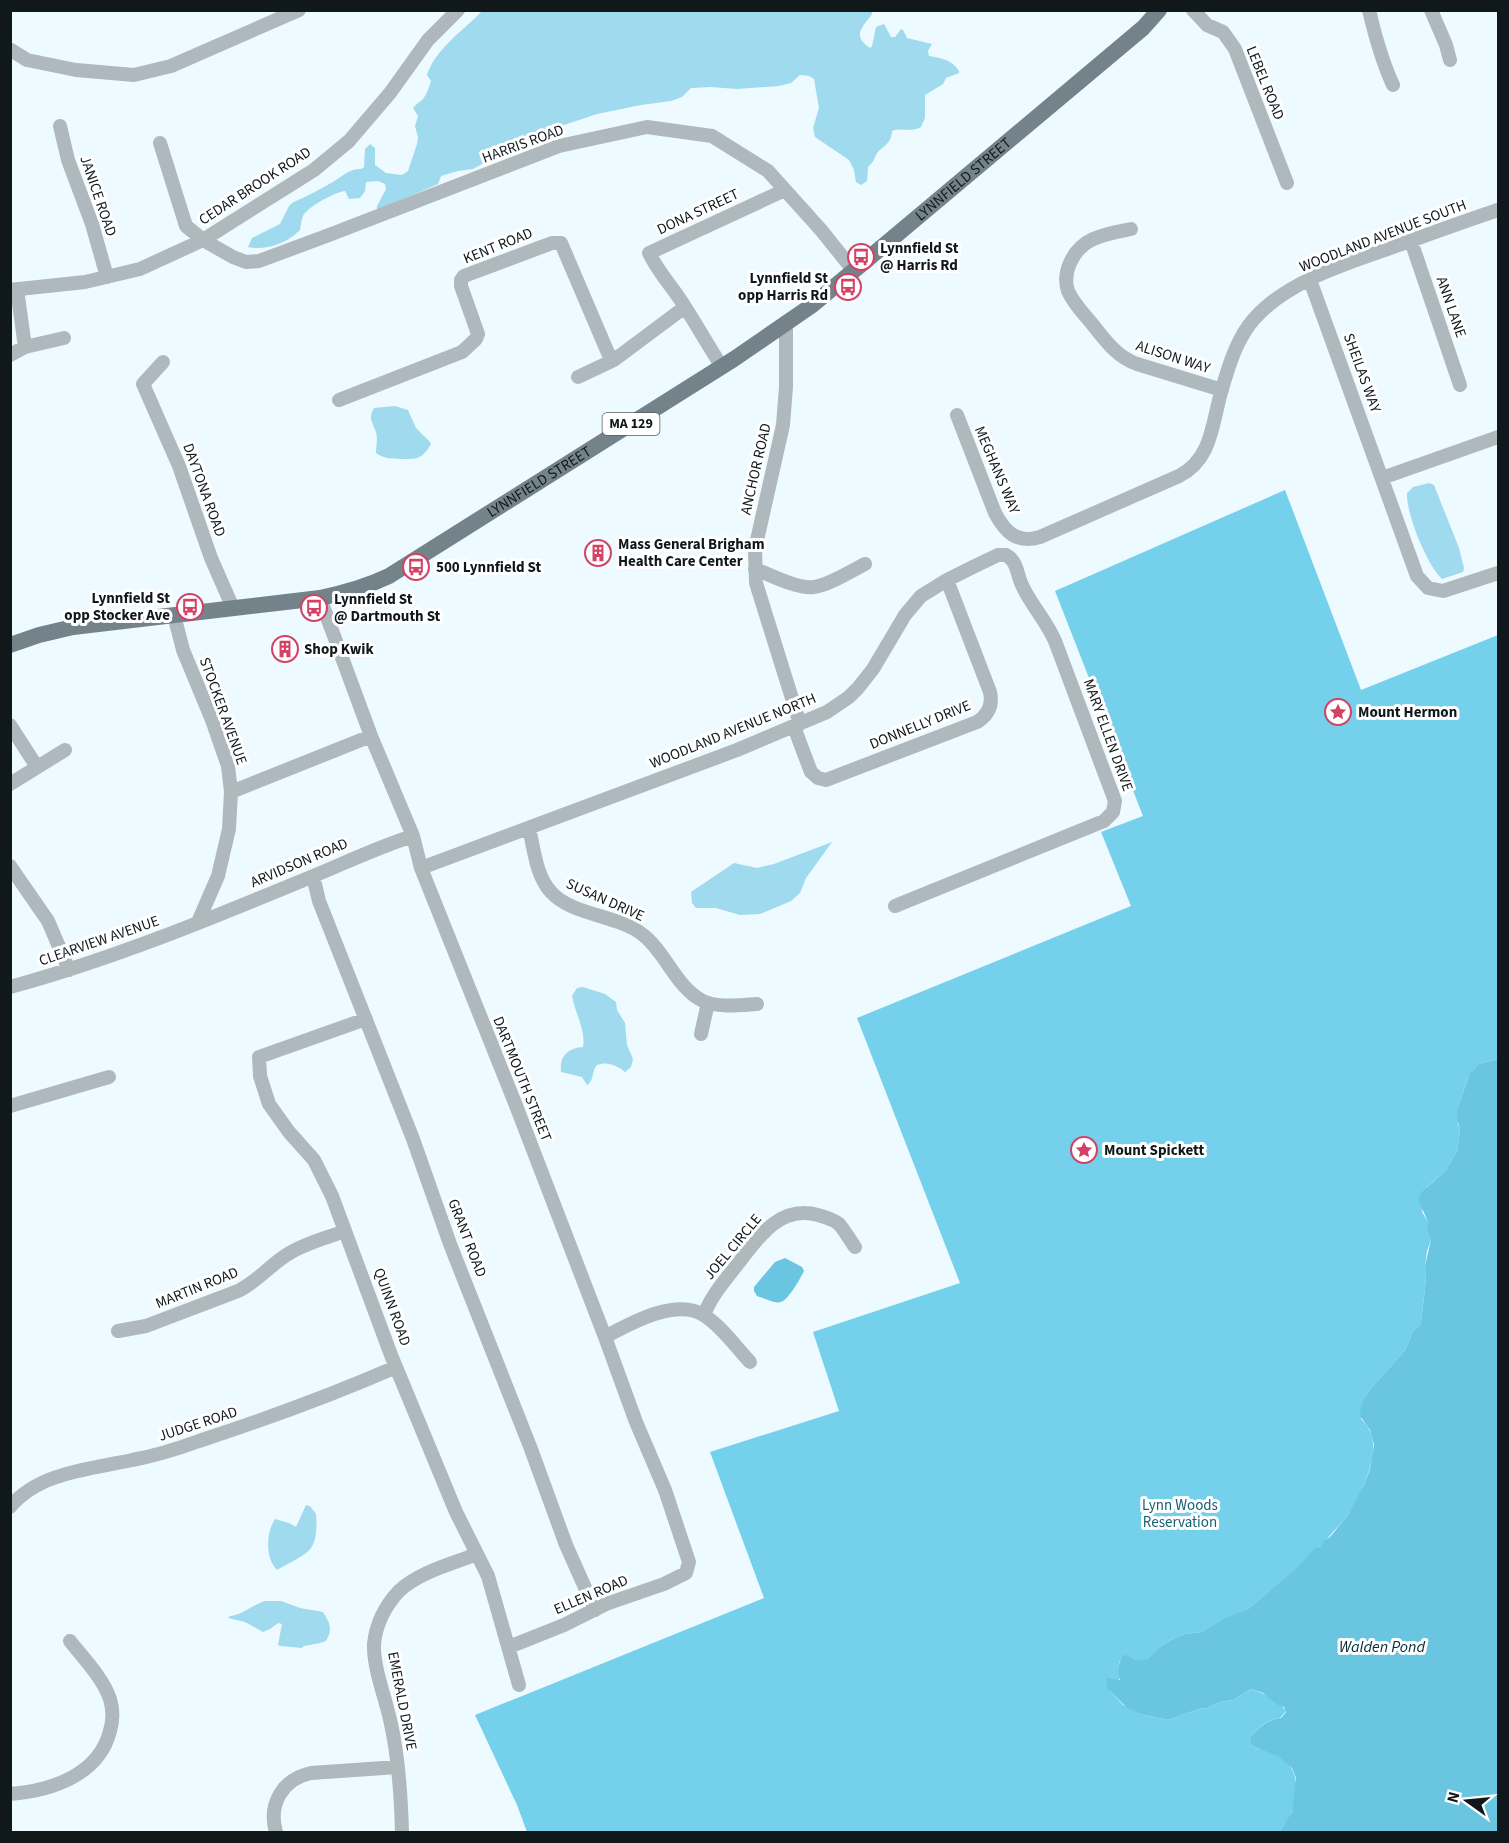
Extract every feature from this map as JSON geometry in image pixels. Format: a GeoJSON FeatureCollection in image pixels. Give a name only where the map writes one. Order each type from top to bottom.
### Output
{"type":"FeatureCollection","features":[{"type":"Feature","properties":{"kind":"main road","name":"LYNNFIELD STREET"},"geometry":{"type":"LineString","coordinates":[[10,645],[73,627],[320,597],[371,585],[389,576],[722,367],[786,322],[854,271],[1134,35],[1159,10]]}},
{"type":"Feature","properties":{"kind":"street"},"geometry":{"type":"LineString","coordinates":[[11,50],[27,60],[76,70],[134,75],[171,66],[299,10]]}},
{"type":"Feature","properties":{"kind":"street","name":"CEDAR BROOK ROAD"},"geometry":{"type":"LineString","coordinates":[[14,289],[85,282],[140,269],[203,240],[314,170],[350,141],[390,93],[428,40],[458,10]]}},
{"type":"Feature","properties":{"kind":"street","name":"LEBEL ROAD"},"geometry":{"type":"LineString","coordinates":[[1193,10],[1207,25],[1223,32],[1235,49],[1287,183]]}},
{"type":"Feature","properties":{"kind":"street"},"geometry":{"type":"LineString","coordinates":[[1369,10],[1381,56],[1394,85]]}},
{"type":"Feature","properties":{"kind":"street"},"geometry":{"type":"LineString","coordinates":[[1431,10],[1450,60]]}},
{"type":"Feature","properties":{"kind":"street","name":"JANICE ROAD"},"geometry":{"type":"LineString","coordinates":[[60,126],[68,160],[92,224],[107,277]]}},
{"type":"Feature","properties":{"kind":"street","name":"HARRIS ROAD"},"geometry":{"type":"LineString","coordinates":[[160,142],[186,226],[203,240],[246,262],[259,261],[559,146],[647,127],[712,136],[768,171],[854,271]]}},
{"type":"Feature","properties":{"kind":"street","name":"DONA STREET"},"geometry":{"type":"LineString","coordinates":[[722,367],[697,330],[685,307],[657,270],[649,253],[785,190]]}},
{"type":"Feature","properties":{"kind":"street","name":"WOODLAND AVENUE SOUTH"},"geometry":{"type":"LineString","coordinates":[[1012,534],[1028,539],[1040,537],[1187,472],[1200,459],[1207,447],[1236,347],[1254,319],[1278,296],[1355,261],[1498,210]]}},
{"type":"Feature","properties":{"kind":"street","name":"ALISON WAY"},"geometry":{"type":"LineString","coordinates":[[1131,229],[1096,237],[1081,246],[1068,268],[1066,282],[1071,296],[1106,341],[1127,360],[1222,390]]}},
{"type":"Feature","properties":{"kind":"street","name":"ANN LANE"},"geometry":{"type":"LineString","coordinates":[[1411,241],[1460,385]]}},
{"type":"Feature","properties":{"kind":"street","name":"KENT ROAD"},"geometry":{"type":"LineString","coordinates":[[339,400],[462,352],[476,339],[478,334],[461,286],[461,280],[465,276],[552,243],[561,243],[608,353],[614,360]]}},
{"type":"Feature","properties":{"kind":"street","name":"SHEILAS WAY"},"geometry":{"type":"LineString","coordinates":[[1310,280],[1417,576],[1424,585],[1432,590],[1443,591],[1498,573]]}},
{"type":"Feature","properties":{"kind":"street"},"geometry":{"type":"LineString","coordinates":[[14,289],[25,347]]}},
{"type":"Feature","properties":{"kind":"street"},"geometry":{"type":"LineString","coordinates":[[578,377],[614,360],[685,307]]}},
{"type":"Feature","properties":{"kind":"street","name":"ANCHOR ROAD"},"geometry":{"type":"LineString","coordinates":[[786,322],[786,387],[783,424],[755,549],[755,569],[756,583],[797,725]]}},
{"type":"Feature","properties":{"kind":"street"},"geometry":{"type":"LineString","coordinates":[[10,355],[25,347],[64,338]]}},
{"type":"Feature","properties":{"kind":"street","name":"DAYTONA ROAD"},"geometry":{"type":"LineString","coordinates":[[163,362],[143,384],[179,466],[211,558],[233,608]]}},
{"type":"Feature","properties":{"kind":"street","name":"MEGHANS WAY"},"geometry":{"type":"LineString","coordinates":[[957,415],[995,513],[1002,526],[1012,534]]}},
{"type":"Feature","properties":{"kind":"street"},"geometry":{"type":"LineString","coordinates":[[1382,478],[1498,437]]}},
{"type":"Feature","properties":{"kind":"street","name":"WOODLAND AVENUE NORTH"},"geometry":{"type":"LineString","coordinates":[[421,868],[737,750],[838,705],[858,688],[873,669],[894,630],[921,596],[947,580],[998,555],[1006,555]]}},
{"type":"Feature","properties":{"kind":"street","name":"MARY ELLEN DRIVE"},"geometry":{"type":"LineString","coordinates":[[896,906],[1104,821],[1115,809],[1115,801],[1103,765],[1050,630],[1029,599],[1013,561],[1006,555]]}},
{"type":"Feature","properties":{"kind":"street"},"geometry":{"type":"LineString","coordinates":[[755,569],[798,585],[811,587],[823,585],[865,564]]}},
{"type":"Feature","properties":{"kind":"street","name":"DONNELLY DRIVE"},"geometry":{"type":"LineString","coordinates":[[797,725],[811,772],[818,778],[826,780],[984,717],[990,705],[990,692],[947,580]]}},
{"type":"Feature","properties":{"kind":"street","name":"DARTMOUTH STREET"},"geometry":{"type":"LineString","coordinates":[[320,597],[371,736],[413,836],[421,868],[515,1103],[664,1490],[682,1539],[688,1562],[686,1573]]}},
{"type":"Feature","properties":{"kind":"street","name":"STOCKER AVENUE"},"geometry":{"type":"LineString","coordinates":[[174,615],[183,650],[228,766],[231,792],[229,829],[218,876],[198,922]]}},
{"type":"Feature","properties":{"kind":"street"},"geometry":{"type":"LineString","coordinates":[[10,725],[37,767]]}},
{"type":"Feature","properties":{"kind":"street"},"geometry":{"type":"LineString","coordinates":[[231,792],[371,736]]}},
{"type":"Feature","properties":{"kind":"street"},"geometry":{"type":"LineString","coordinates":[[10,784],[65,750]]}},
{"type":"Feature","properties":{"kind":"street","name":"SUSAN DRIVE"},"geometry":{"type":"LineString","coordinates":[[529,828],[542,878],[555,897],[639,932],[650,942],[690,992],[708,1003]]}},
{"type":"Feature","properties":{"kind":"street","name":"ARVIDSON ROAD"},"geometry":{"type":"LineString","coordinates":[[198,922],[383,846],[413,836]]}},
{"type":"Feature","properties":{"kind":"street"},"geometry":{"type":"LineString","coordinates":[[10,866],[48,921],[69,970]]}},
{"type":"Feature","properties":{"kind":"street","name":"GRANT ROAD"},"geometry":{"type":"LineString","coordinates":[[313,876],[319,901],[413,1139],[450,1244],[531,1449],[566,1545],[595,1610]]}},
{"type":"Feature","properties":{"kind":"street","name":"CLEARVIEW AVENUE"},"geometry":{"type":"LineString","coordinates":[[10,987],[69,970],[198,922]]}},
{"type":"Feature","properties":{"kind":"street"},"geometry":{"type":"LineString","coordinates":[[701,1034],[708,1003],[758,1004]]}},
{"type":"Feature","properties":{"kind":"street","name":"QUINN ROAD"},"geometry":{"type":"LineString","coordinates":[[366,1019],[259,1057],[260,1076],[269,1104],[289,1132],[314,1160],[332,1196],[396,1367],[456,1512],[488,1576],[519,1685]]}},
{"type":"Feature","properties":{"kind":"street"},"geometry":{"type":"LineString","coordinates":[[10,1106],[109,1077]]}},
{"type":"Feature","properties":{"kind":"street","name":"JOEL CIRCLE"},"geometry":{"type":"LineString","coordinates":[[704,1314],[716,1293],[760,1236],[775,1221],[791,1214],[808,1212],[833,1220],[855,1247]]}},
{"type":"Feature","properties":{"kind":"street","name":"MARTIN ROAD"},"geometry":{"type":"LineString","coordinates":[[118,1331],[146,1326],[238,1291],[250,1285],[289,1253],[345,1230]]}},
{"type":"Feature","properties":{"kind":"street"},"geometry":{"type":"LineString","coordinates":[[605,1337],[633,1322],[671,1310],[687,1310],[704,1314],[750,1362]]}},
{"type":"Feature","properties":{"kind":"street","name":"JUDGE ROAD"},"geometry":{"type":"LineString","coordinates":[[10,1507],[30,1490],[53,1479],[77,1471],[133,1460],[189,1445],[329,1396],[396,1367]]}},
{"type":"Feature","properties":{"kind":"street","name":"EMERALD DRIVE"},"geometry":{"type":"LineString","coordinates":[[402,1833],[398,1767],[374,1646],[380,1618],[400,1590],[417,1578],[477,1554]]}},
{"type":"Feature","properties":{"kind":"street","name":"ELLEN ROAD"},"geometry":{"type":"LineString","coordinates":[[509,1647],[686,1573]]}},
{"type":"Feature","properties":{"kind":"street"},"geometry":{"type":"LineString","coordinates":[[10,1794],[46,1788],[68,1780],[92,1764],[107,1742],[112,1726],[110,1698],[102,1682],[70,1641]]}},
{"type":"Feature","properties":{"kind":"street","name":"EMERALD DRIVE"},"geometry":{"type":"LineString","coordinates":[[276,1833],[273,1820],[276,1801],[285,1786],[297,1778],[311,1773],[398,1767]]}},
{"type":"Feature","properties":{"kind":"shaded area"},"geometry":{"type":"Polygon","coordinates":[[[482,11],[872,11],[860,35],[870,48],[876,27],[884,24],[891,37],[895,37],[901,29],[907,38],[932,44],[928,51],[929,56],[950,62],[959,73],[946,78],[943,84],[925,95],[925,118],[921,127],[913,130],[892,131],[888,143],[878,152],[868,167],[867,181],[861,185],[856,182],[849,160],[815,137],[813,128],[819,108],[814,79],[800,75],[791,83],[779,86],[737,89],[691,88],[682,97],[671,101],[597,114],[500,151],[473,169],[441,176],[438,184],[381,209],[377,209],[377,206],[386,189],[385,184],[378,181],[366,182],[365,191],[360,198],[349,199],[345,191],[315,204],[303,216],[300,230],[289,239],[269,247],[248,247],[252,238],[280,224],[292,203],[349,172],[364,167],[365,149],[370,144],[375,148],[375,165],[386,173],[402,175],[408,171],[418,137],[415,126],[418,116],[413,108],[423,99],[428,90],[431,81],[427,75],[431,65],[443,48],[482,11]]]}},
{"type":"Feature","properties":{"kind":"shaded area"},"geometry":{"type":"Polygon","coordinates":[[[395,406],[408,410],[416,428],[431,444],[418,458],[391,458],[376,453],[377,437],[371,420],[372,411],[374,408],[395,406]]]}},
{"type":"Feature","properties":{"kind":"shaded area"},"geometry":{"type":"Polygon","coordinates":[[[1429,483],[1434,485],[1459,548],[1464,568],[1463,572],[1442,579],[1424,551],[1408,502],[1407,493],[1413,487],[1429,483]]]}},
{"type":"Feature","properties":{"kind":"shaded area"},"geometry":{"type":"Polygon","coordinates":[[[832,842],[806,878],[800,893],[791,901],[760,914],[740,915],[716,908],[696,908],[692,903],[691,892],[734,863],[757,868],[832,842]]]}},
{"type":"Feature","properties":{"kind":"shaded area"},"geometry":{"type":"Polygon","coordinates":[[[583,987],[605,994],[616,1002],[617,1010],[625,1023],[627,1045],[633,1059],[631,1067],[625,1072],[612,1064],[597,1065],[587,1085],[582,1077],[561,1072],[563,1057],[573,1049],[583,1047],[582,1028],[572,996],[577,988],[583,987]]]}},
{"type":"Feature","properties":{"kind":"shaded area"},"geometry":{"type":"Polygon","coordinates":[[[306,1505],[310,1506],[316,1514],[313,1545],[305,1554],[277,1570],[270,1559],[268,1545],[272,1525],[275,1519],[296,1527],[306,1505]]]}},
{"type":"Feature","properties":{"kind":"shaded area"},"geometry":{"type":"Polygon","coordinates":[[[265,1601],[281,1601],[300,1608],[323,1612],[330,1626],[326,1641],[302,1648],[281,1646],[278,1645],[282,1624],[278,1623],[263,1632],[245,1622],[228,1618],[265,1601]]]}},
{"type":"Feature","properties":{"kind":"green space","name":"Lynn Woods Reservation"},"geometry":{"type":"Polygon","coordinates":[[[1285,490],[1361,690],[1498,635],[1498,1059],[1478,1064],[1468,1078],[1458,1106],[1460,1130],[1457,1151],[1446,1170],[1427,1187],[1422,1212],[1428,1222],[1431,1240],[1425,1266],[1426,1279],[1421,1322],[1413,1331],[1405,1350],[1365,1398],[1361,1419],[1372,1436],[1373,1451],[1361,1492],[1352,1509],[1321,1549],[1248,1609],[1202,1632],[1184,1634],[1173,1639],[1161,1646],[1147,1661],[1120,1660],[1118,1667],[1121,1677],[1110,1691],[1123,1705],[1140,1714],[1168,1720],[1220,1702],[1233,1700],[1251,1689],[1275,1700],[1286,1711],[1280,1718],[1263,1725],[1249,1738],[1252,1746],[1276,1754],[1291,1767],[1296,1788],[1288,1820],[1280,1832],[527,1832],[517,1805],[475,1715],[764,1598],[710,1452],[839,1411],[813,1332],[960,1283],[857,1018],[1131,906],[1101,832],[1143,816],[1055,591],[1285,490]]]}},
{"type":"Feature","properties":{"kind":"water","name":"Walden Pond"},"geometry":{"type":"Polygon","coordinates":[[[1498,1059],[1498,1832],[1280,1832],[1292,1812],[1296,1778],[1292,1768],[1278,1756],[1252,1746],[1249,1738],[1267,1722],[1281,1718],[1286,1712],[1284,1707],[1263,1693],[1251,1689],[1233,1700],[1220,1702],[1168,1720],[1140,1714],[1127,1708],[1108,1689],[1106,1678],[1120,1680],[1118,1667],[1122,1656],[1127,1655],[1134,1660],[1147,1660],[1161,1646],[1173,1639],[1184,1634],[1202,1632],[1248,1609],[1297,1568],[1315,1548],[1321,1548],[1324,1541],[1348,1515],[1370,1469],[1374,1445],[1370,1430],[1360,1416],[1361,1405],[1368,1392],[1405,1350],[1413,1331],[1421,1322],[1426,1279],[1425,1266],[1431,1240],[1427,1227],[1428,1222],[1418,1199],[1422,1192],[1446,1170],[1457,1151],[1460,1130],[1457,1118],[1458,1106],[1470,1073],[1478,1064],[1498,1059]]]}},
{"type":"Feature","properties":{"kind":"water"},"geometry":{"type":"Polygon","coordinates":[[[785,1258],[802,1267],[804,1271],[791,1293],[781,1302],[772,1302],[757,1296],[754,1287],[775,1262],[785,1258]]]}},
{"type":"Feature","properties":{"kind":"place","name":"Lynnfield St @ Harris Rd"},"geometry":{"type":"Point","coordinates":[861,257]}},
{"type":"Feature","properties":{"kind":"place","name":"Lynnfield St opp Harris Rd"},"geometry":{"type":"Point","coordinates":[848,287]}},
{"type":"Feature","properties":{"kind":"place","name":"Mass General Brigham Health Care Center"},"geometry":{"type":"Point","coordinates":[598,553]}},
{"type":"Feature","properties":{"kind":"place","name":"500 Lynnfield St"},"geometry":{"type":"Point","coordinates":[416,567]}},
{"type":"Feature","properties":{"kind":"place","name":"Lynnfield St opp Stocker Ave"},"geometry":{"type":"Point","coordinates":[190,607]}},
{"type":"Feature","properties":{"kind":"place","name":"Lynnfield St @ Dartmouth St"},"geometry":{"type":"Point","coordinates":[314,608]}},
{"type":"Feature","properties":{"kind":"place","name":"Shop Kwik"},"geometry":{"type":"Point","coordinates":[285,649]}},
{"type":"Feature","properties":{"kind":"place","name":"Mount Hermon"},"geometry":{"type":"Point","coordinates":[1338,712]}},
{"type":"Feature","properties":{"kind":"place","name":"Mount Spickett"},"geometry":{"type":"Point","coordinates":[1084,1150]}}]}
